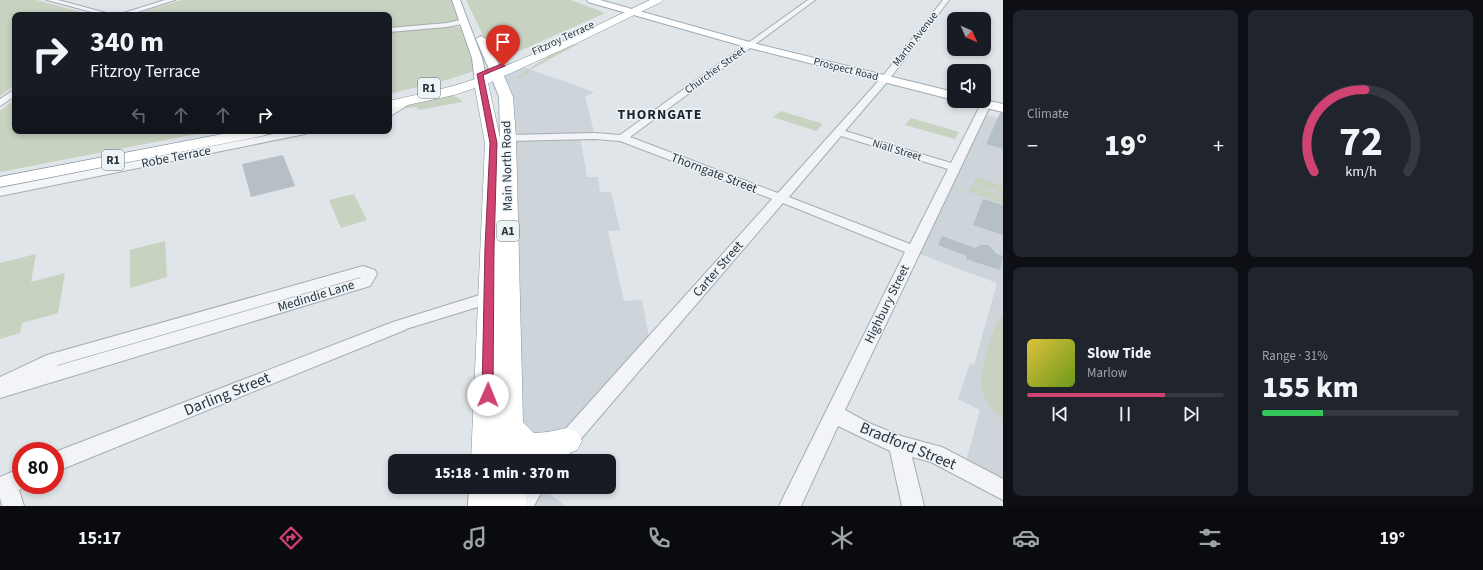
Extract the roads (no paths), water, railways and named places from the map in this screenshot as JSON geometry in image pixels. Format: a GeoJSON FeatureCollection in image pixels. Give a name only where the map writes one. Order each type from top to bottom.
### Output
{"type":"FeatureCollection","features":[{"type":"Feature","properties":{"kind":"highway","name":"Fitzroy Terrace"},"geometry":{"type":"LineString","coordinates":[[496,72],[624,14],[644,2],[658,0]]}},
{"type":"Feature","properties":{"kind":"highway"},"geometry":{"type":"LineString","coordinates":[[644,2],[644,13],[653,19]]}},
{"type":"Feature","properties":{"kind":"highway","name":"Fitzroy Terrace"},"geometry":{"type":"LineString","coordinates":[[496,72],[537,57],[570,39]]}},
{"type":"Feature","properties":{"kind":"highway"},"geometry":{"type":"LineString","coordinates":[[506,97],[508,85],[512,78],[537,57]]}},
{"type":"Feature","properties":{"kind":"highway","name":"R1"},"geometry":{"type":"LineString","coordinates":[[392,104],[441,94],[496,72]]}},
{"type":"Feature","properties":{"kind":"highway","name":"Main North Road"},"geometry":{"type":"LineString","coordinates":[[496,72],[506,97],[500,136],[499,297],[509,425],[509,454]]}},
{"type":"Feature","properties":{"kind":"highway","name":"R1"},"geometry":{"type":"LineString","coordinates":[[392,97],[481,78]]}},
{"type":"Feature","properties":{"kind":"highway","name":"Main North Road"},"geometry":{"type":"LineString","coordinates":[[481,78],[500,136]]}},
{"type":"Feature","properties":{"kind":"highway"},"geometry":{"type":"LineString","coordinates":[[441,94],[462,94],[465,96],[480,115],[500,136]]}},
{"type":"Feature","properties":{"kind":"highway","name":"Robe Terrace"},"geometry":{"type":"LineString","coordinates":[[3,179],[46,166],[212,134]]}},
{"type":"Feature","properties":{"kind":"highway"},"geometry":{"type":"LineString","coordinates":[[214,145],[228,134]]}},
{"type":"Feature","properties":{"kind":"highway","name":"Robe Terrace"},"geometry":{"type":"LineString","coordinates":[[3,179],[157,156],[214,145],[252,134]]}},
{"type":"Feature","properties":{"kind":"highway"},"geometry":{"type":"LineString","coordinates":[[46,166],[90,161],[153,149],[156,149],[157,156]]}},
{"type":"Feature","properties":{"kind":"highway","name":"Main North Road"},"geometry":{"type":"LineString","coordinates":[[486,454],[490,318],[499,297]]}},
{"type":"Feature","properties":{"kind":"highway"},"geometry":{"type":"LineString","coordinates":[[509,425],[517,438],[531,447],[543,447],[561,451]]}},
{"type":"Feature","properties":{"kind":"highway"},"geometry":{"type":"LineString","coordinates":[[484,494],[484,506]]}},
{"type":"Feature","properties":{"kind":"highway"},"geometry":{"type":"LineString","coordinates":[[510,494],[510,506]]}},
{"type":"Feature","properties":{"kind":"main road","name":"Main North Road"},"geometry":{"type":"LineString","coordinates":[[456,0],[477,58],[481,78]]}},
{"type":"Feature","properties":{"kind":"main road","name":"Main North Road"},"geometry":{"type":"LineString","coordinates":[[464,0],[496,72]]}},
{"type":"Feature","properties":{"kind":"main road"},"geometry":{"type":"LineString","coordinates":[[588,0],[620,5],[644,2]]}},
{"type":"Feature","properties":{"kind":"main road","name":"Prospect Road"},"geometry":{"type":"LineString","coordinates":[[588,0],[624,14],[653,19],[947,94]]}},
{"type":"Feature","properties":{"kind":"main road"},"geometry":{"type":"LineString","coordinates":[[991,105],[1003,108]]}},
{"type":"Feature","properties":{"kind":"street"},"geometry":{"type":"LineString","coordinates":[[50,0],[95,12]]}},
{"type":"Feature","properties":{"kind":"street"},"geometry":{"type":"LineString","coordinates":[[130,12],[172,0]]}},
{"type":"Feature","properties":{"kind":"street","name":"Churcher Street"},"geometry":{"type":"LineString","coordinates":[[622,138],[812,0]]}},
{"type":"Feature","properties":{"kind":"street","name":"Martin Avenue"},"geometry":{"type":"LineString","coordinates":[[885,79],[946,0]]}},
{"type":"Feature","properties":{"kind":"street"},"geometry":{"type":"LineString","coordinates":[[135,12],[145,8]]}},
{"type":"Feature","properties":{"kind":"street"},"geometry":{"type":"LineString","coordinates":[[392,30],[447,24],[465,24]]}},
{"type":"Feature","properties":{"kind":"street","name":"Carter Street"},"geometry":{"type":"LineString","coordinates":[[561,451],[885,79]]}},
{"type":"Feature","properties":{"kind":"street"},"geometry":{"type":"LineString","coordinates":[[0,103],[12,94]]}},
{"type":"Feature","properties":{"kind":"street"},"geometry":{"type":"LineString","coordinates":[[392,112],[408,101]]}},
{"type":"Feature","properties":{"kind":"street","name":"Highbury Street"},"geometry":{"type":"LineString","coordinates":[[790,506],[913,250],[955,168],[978,108]]}},
{"type":"Feature","properties":{"kind":"street","name":"Niall Street"},"geometry":{"type":"LineString","coordinates":[[838,132],[955,168]]}},
{"type":"Feature","properties":{"kind":"street","name":"Robe Terrace"},"geometry":{"type":"LineString","coordinates":[[214,145],[286,134]]}},
{"type":"Feature","properties":{"kind":"street","name":"Thorngate Street"},"geometry":{"type":"LineString","coordinates":[[500,136],[595,136],[622,138],[913,250]]}},
{"type":"Feature","properties":{"kind":"street","name":"Robe Terrace"},"geometry":{"type":"LineString","coordinates":[[0,192],[157,156]]}},
{"type":"Feature","properties":{"kind":"street","name":"Medindie Lane"},"geometry":{"type":"LineString","coordinates":[[0,385],[53,360],[363,271],[370,274],[365,282],[0,390]]}},
{"type":"Feature","properties":{"kind":"street","name":"Darling Street"},"geometry":{"type":"LineString","coordinates":[[64,458],[403,324],[499,297]]}},
{"type":"Feature","properties":{"kind":"street","name":"Bradford Street"},"geometry":{"type":"LineString","coordinates":[[834,414],[862,429],[899,444],[935,454],[1003,490]]}},
{"type":"Feature","properties":{"kind":"street"},"geometry":{"type":"LineString","coordinates":[[899,444],[914,506]]}},
{"type":"Feature","properties":{"kind":"street"},"geometry":{"type":"LineString","coordinates":[[9,484],[13,506]]}},
{"type":"Feature","properties":{"kind":"street"},"geometry":{"type":"LineString","coordinates":[[521,506],[529,494]]}},
{"type":"Feature","properties":{"kind":"district","name":"THORNGATE"},"geometry":{"type":"Point","coordinates":[660,115]}}]}
